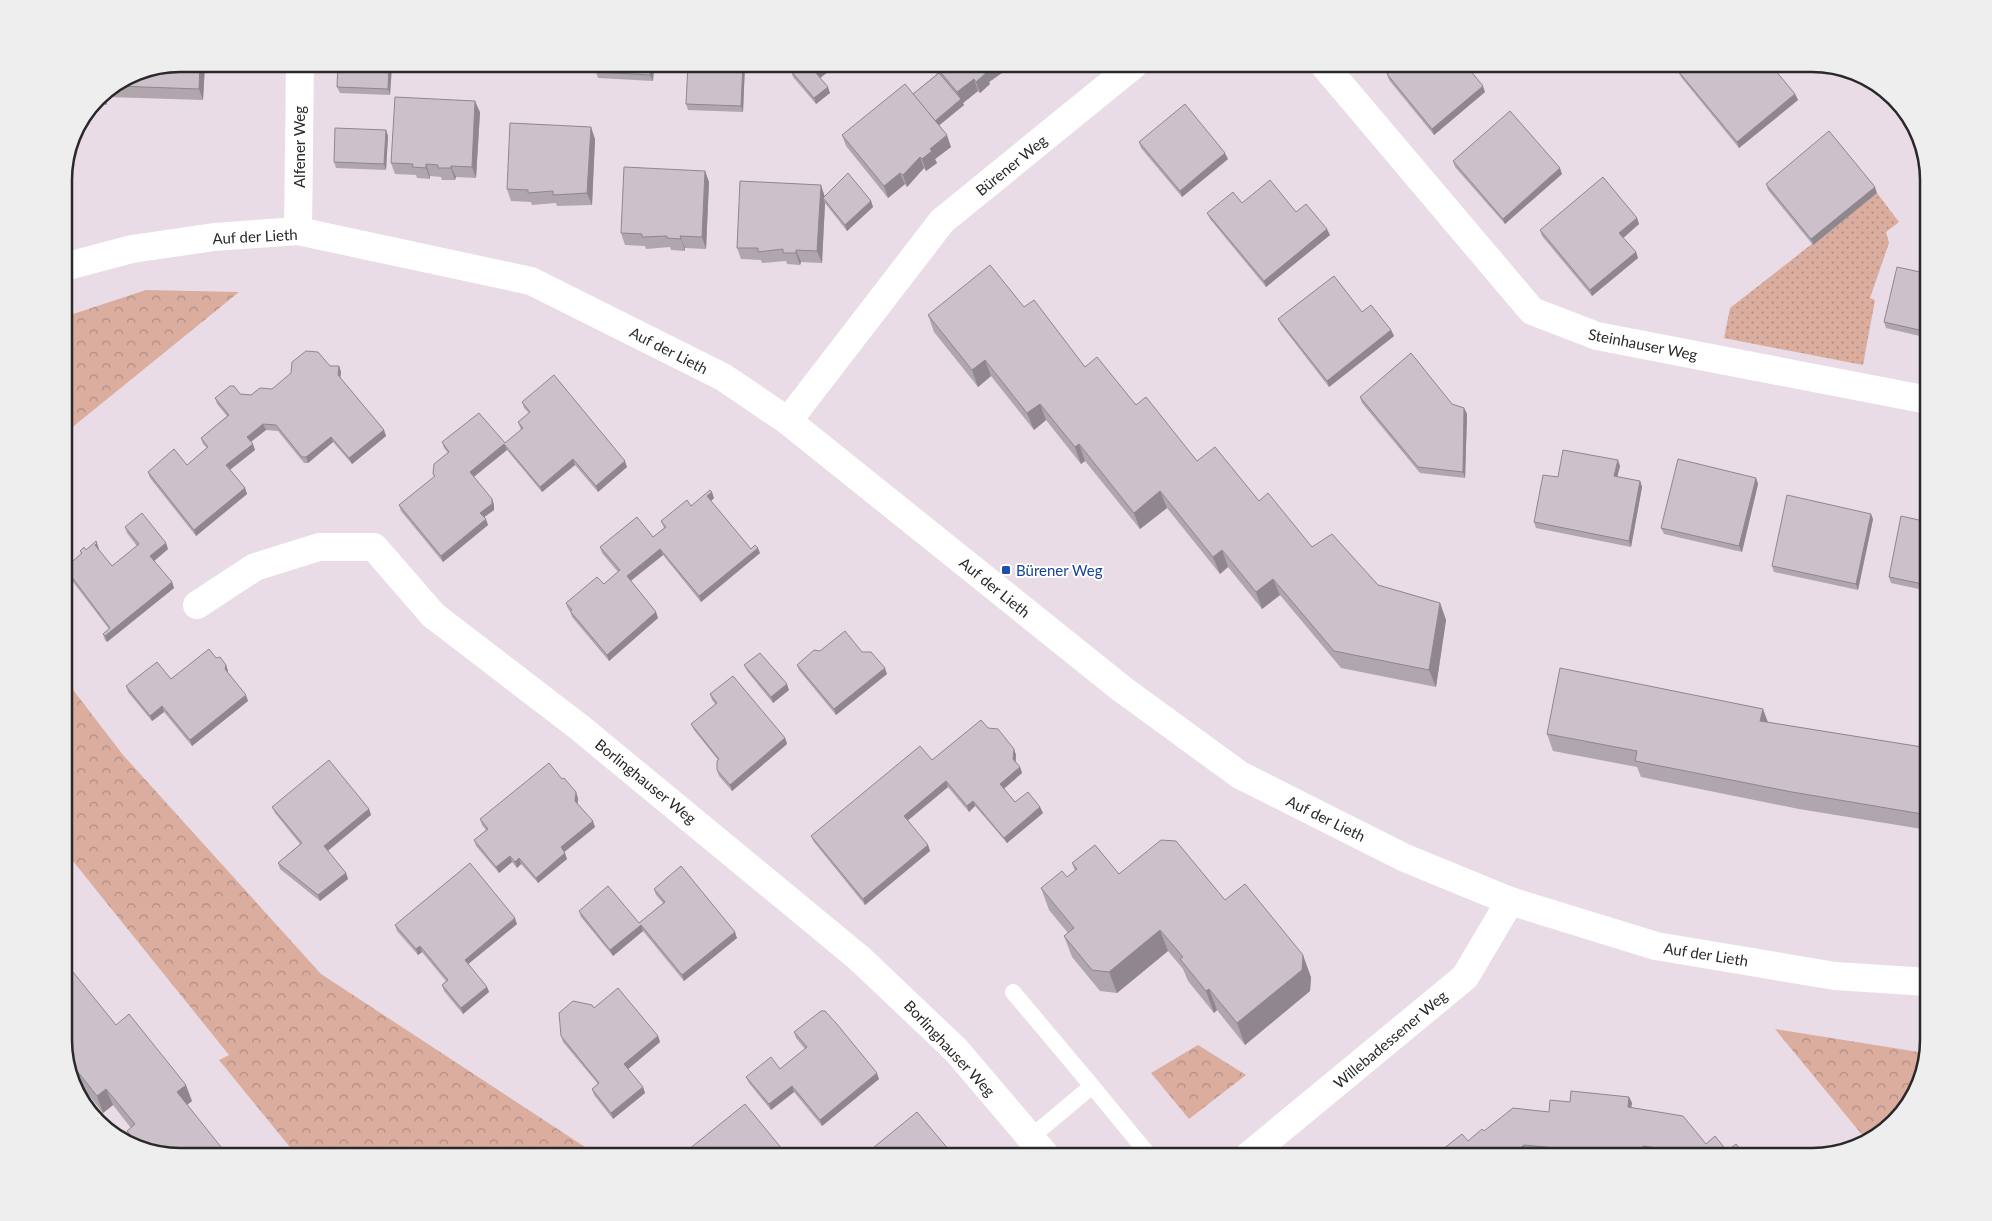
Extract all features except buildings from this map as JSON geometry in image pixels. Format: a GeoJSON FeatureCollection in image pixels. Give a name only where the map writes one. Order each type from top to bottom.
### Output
{"type":"FeatureCollection","features":[{"type":"Feature","properties":{"kind":"street","name":"Bürener Weg"},"geometry":{"type":"LineString","coordinates":[[788,421],[942,220],[1125,72]]}},
{"type":"Feature","properties":{"kind":"street","name":"Steinhauser Weg"},"geometry":{"type":"LineString","coordinates":[[1330,72],[1532,311],[1597,336],[1919,398]]}},
{"type":"Feature","properties":{"kind":"street","name":"Alfener Weg"},"geometry":{"type":"LineString","coordinates":[[298,231],[300,73]]}},
{"type":"Feature","properties":{"kind":"street","name":"Auf der Lieth"},"geometry":{"type":"LineString","coordinates":[[73,265],[132,249],[214,237],[298,231],[532,281],[723,377],[788,421],[1122,689],[1240,775],[1405,858],[1510,901],[1656,946],[1835,976],[1920,981]]}},
{"type":"Feature","properties":{"kind":"street","name":"Borlinghauser Weg"},"geometry":{"type":"LineString","coordinates":[[198,605],[254,567],[319,547],[374,547],[433,615],[579,727],[859,958],[956,1050],[1039,1147]]}},
{"type":"Feature","properties":{"kind":"street","name":"Willebadessener Weg"},"geometry":{"type":"LineString","coordinates":[[1258,1148],[1465,977],[1510,901]]}},
{"type":"Feature","properties":{"kind":"lane"},"geometry":{"type":"LineString","coordinates":[[1013,992],[1142,1148]]}},
{"type":"Feature","properties":{"kind":"lane"},"geometry":{"type":"LineString","coordinates":[[1039,1147],[1092,1086]]}},
{"type":"Feature","properties":{"kind":"green space"},"geometry":{"type":"Polygon","coordinates":[[[1877,193],[1899,222],[1886,232],[1889,243],[1870,298],[1875,300],[1863,365],[1724,338],[1730,308],[1877,193]]]}},
{"type":"Feature","properties":{"kind":"green space"},"geometry":{"type":"Polygon","coordinates":[[[146,290],[239,292],[73,427],[73,314],[146,290]]]}},
{"type":"Feature","properties":{"kind":"green space"},"geometry":{"type":"Polygon","coordinates":[[[73,690],[123,755],[321,974],[586,1148],[291,1148],[219,1060],[229,1055],[73,861],[73,690]]]}},
{"type":"Feature","properties":{"kind":"green space"},"geometry":{"type":"Polygon","coordinates":[[[1775,1029],[1919,1052],[1916,1069],[1905,1095],[1888,1117],[1863,1136],[1775,1029]]]}},
{"type":"Feature","properties":{"kind":"green space"},"geometry":{"type":"Polygon","coordinates":[[[1198,1045],[1246,1075],[1189,1119],[1151,1073],[1198,1045]]]}},
{"type":"Feature","properties":{"kind":"place","name":"Bürener Weg"},"geometry":{"type":"Point","coordinates":[1006,570]}}]}
